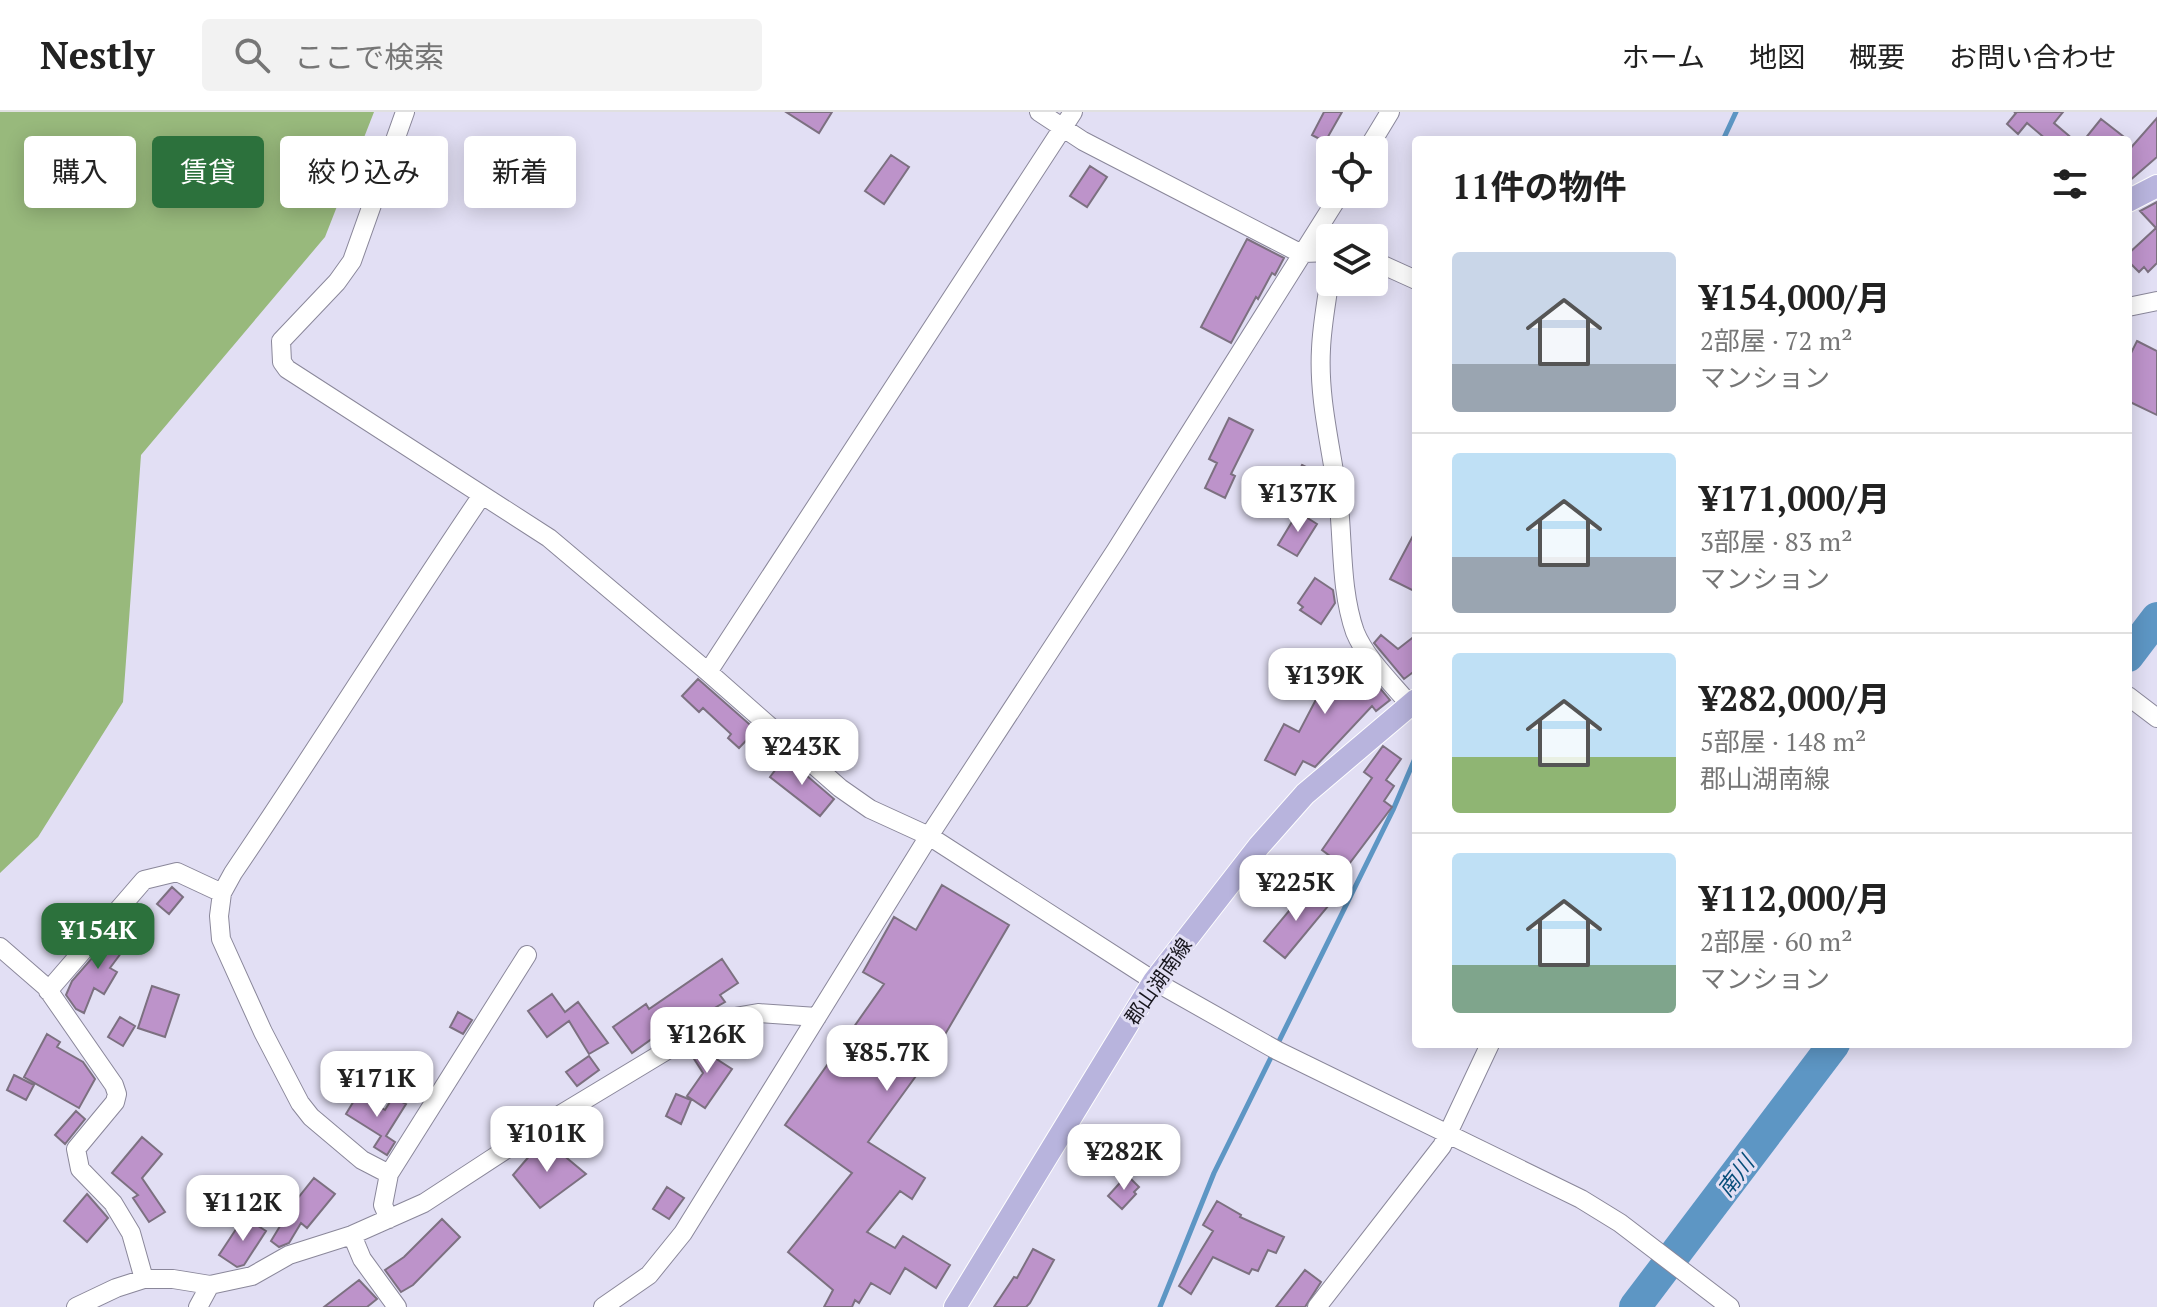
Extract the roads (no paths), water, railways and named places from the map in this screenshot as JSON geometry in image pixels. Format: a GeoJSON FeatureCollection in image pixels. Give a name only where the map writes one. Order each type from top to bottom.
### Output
{"type":"FeatureCollection","features":[{"type":"Feature","properties":{"kind":"main road"},"geometry":{"type":"LineString","coordinates":[[2132,199],[2157,186]]}},
{"type":"Feature","properties":{"kind":"main road","name":"郡山湖南線"},"geometry":{"type":"LineString","coordinates":[[955,1307],[1154,981],[1259,846],[1305,794],[1412,703]]}},
{"type":"Feature","properties":{"kind":"street"},"geometry":{"type":"LineString","coordinates":[[405,112],[352,261],[337,282],[281,341],[282,362],[287,369],[549,538],[840,788],[870,809],[929,836],[1154,981],[1278,1051],[1581,1199],[1620,1223],[1730,1307]]}},
{"type":"Feature","properties":{"kind":"street"},"geometry":{"type":"LineString","coordinates":[[1039,112],[1068,120],[1083,141],[1294,250],[1316,253]]}},
{"type":"Feature","properties":{"kind":"street"},"geometry":{"type":"LineString","coordinates":[[1375,136],[1390,112]]}},
{"type":"Feature","properties":{"kind":"street"},"geometry":{"type":"LineString","coordinates":[[708,672],[1068,120]]}},
{"type":"Feature","properties":{"kind":"street"},"geometry":{"type":"LineString","coordinates":[[603,1307],[649,1275],[683,1233],[929,836],[1116,550],[1331,208]]}},
{"type":"Feature","properties":{"kind":"street"},"geometry":{"type":"LineString","coordinates":[[1388,267],[1412,278]]}},
{"type":"Feature","properties":{"kind":"street"},"geometry":{"type":"LineString","coordinates":[[1328,296],[1321,349],[1323,396],[1339,506],[1340,555],[1352,618],[1362,646],[1412,701]]}},
{"type":"Feature","properties":{"kind":"street"},"geometry":{"type":"LineString","coordinates":[[2132,306],[2157,301]]}},
{"type":"Feature","properties":{"kind":"street"},"geometry":{"type":"LineString","coordinates":[[389,1174],[362,1160],[311,1117],[300,1103],[263,1032],[221,939],[219,916],[222,893],[408,603],[482,495]]}},
{"type":"Feature","properties":{"kind":"street"},"geometry":{"type":"LineString","coordinates":[[2132,699],[2157,718]]}},
{"type":"Feature","properties":{"kind":"street"},"geometry":{"type":"LineString","coordinates":[[48,991],[144,880],[177,872],[222,893]]}},
{"type":"Feature","properties":{"kind":"street"},"geometry":{"type":"LineString","coordinates":[[0,947],[48,991],[87,1044],[117,1094],[111,1109],[76,1149],[75,1155],[80,1169],[113,1203],[131,1233],[144,1279]]}},
{"type":"Feature","properties":{"kind":"street"},"geometry":{"type":"LineString","coordinates":[[389,1219],[383,1205],[389,1174],[527,955]]}},
{"type":"Feature","properties":{"kind":"street"},"geometry":{"type":"LineString","coordinates":[[76,1307],[144,1279],[173,1279],[210,1285],[252,1276],[289,1255],[352,1235],[436,1195],[548,1122],[717,1020],[758,1013],[817,1017]]}},
{"type":"Feature","properties":{"kind":"street"},"geometry":{"type":"LineString","coordinates":[[1317,1307],[1442,1146],[1488,1048]]}},
{"type":"Feature","properties":{"kind":"street"},"geometry":{"type":"LineString","coordinates":[[352,1235],[362,1259],[397,1307]]}},
{"type":"Feature","properties":{"kind":"street"},"geometry":{"type":"LineString","coordinates":[[198,1307],[210,1285]]}},
{"type":"Feature","properties":{"kind":"waterway"},"geometry":{"type":"LineString","coordinates":[[1725,136],[1736,112]]}},
{"type":"Feature","properties":{"kind":"waterway","name":"南川"},"geometry":{"type":"LineString","coordinates":[[2132,651],[2157,618]]}},
{"type":"Feature","properties":{"kind":"waterway"},"geometry":{"type":"LineString","coordinates":[[1160,1307],[1214,1173],[1393,810],[1412,765]]}},
{"type":"Feature","properties":{"kind":"waterway","name":"南川"},"geometry":{"type":"LineString","coordinates":[[1635,1307],[1831,1048]]}}]}
